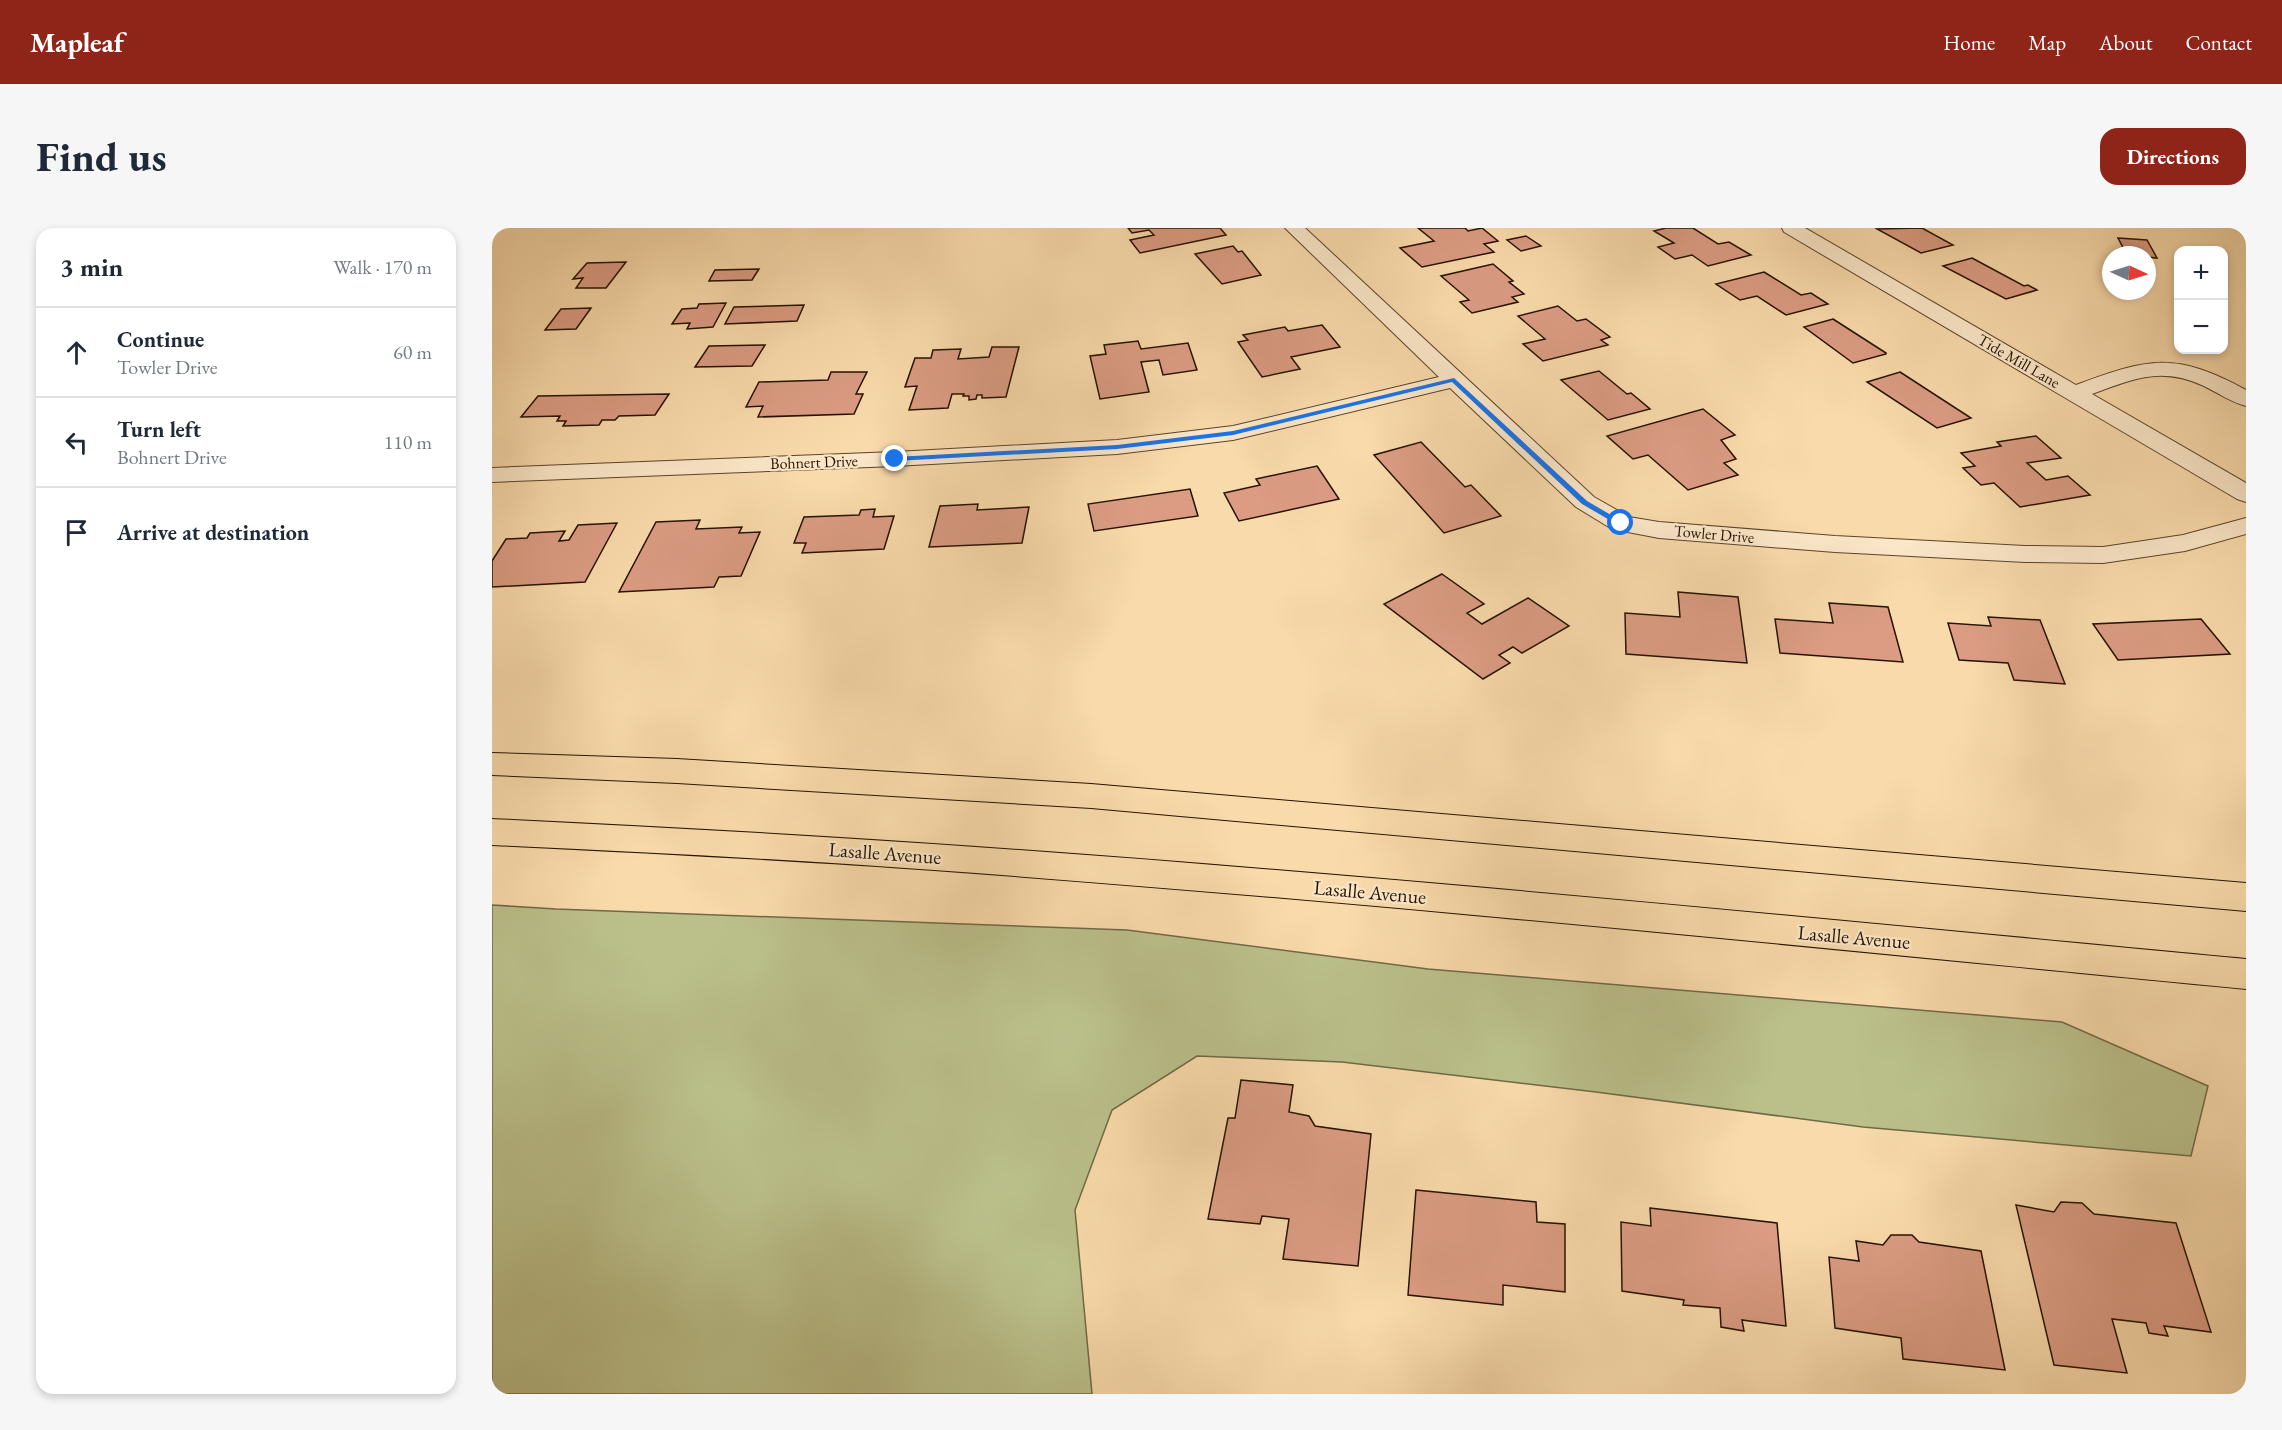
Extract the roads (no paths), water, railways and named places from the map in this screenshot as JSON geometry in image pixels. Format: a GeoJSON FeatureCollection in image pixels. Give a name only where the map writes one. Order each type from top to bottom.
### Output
{"type":"FeatureCollection","features":[{"type":"Feature","properties":{"kind":"main road"},"geometry":{"type":"LineString","coordinates":[[492,764],[689,771],[1091,795],[2246,897]]}},
{"type":"Feature","properties":{"kind":"main road","name":"Lasalle Avenue"},"geometry":{"type":"LineString","coordinates":[[492,832],[892,853],[1072,867],[1338,889],[2246,974]]}},
{"type":"Feature","properties":{"kind":"street","name":"Towler Drive"},"geometry":{"type":"LineString","coordinates":[[1294,228],[1585,502],[1621,523],[1659,530],[1836,544],[2025,554],[2103,555],[2185,543],[2246,526]]}},
{"type":"Feature","properties":{"kind":"street","name":"Tide Mill Lane"},"geometry":{"type":"LineString","coordinates":[[1791,228],[2246,494]]}},
{"type":"Feature","properties":{"kind":"street"},"geometry":{"type":"LineString","coordinates":[[2074,393],[2140,370],[2168,369],[2201,376],[2246,399]]}},
{"type":"Feature","properties":{"kind":"street","name":"Bohnert Drive"},"geometry":{"type":"LineString","coordinates":[[492,476],[1117,447],[1233,433],[1454,380]]}}]}
